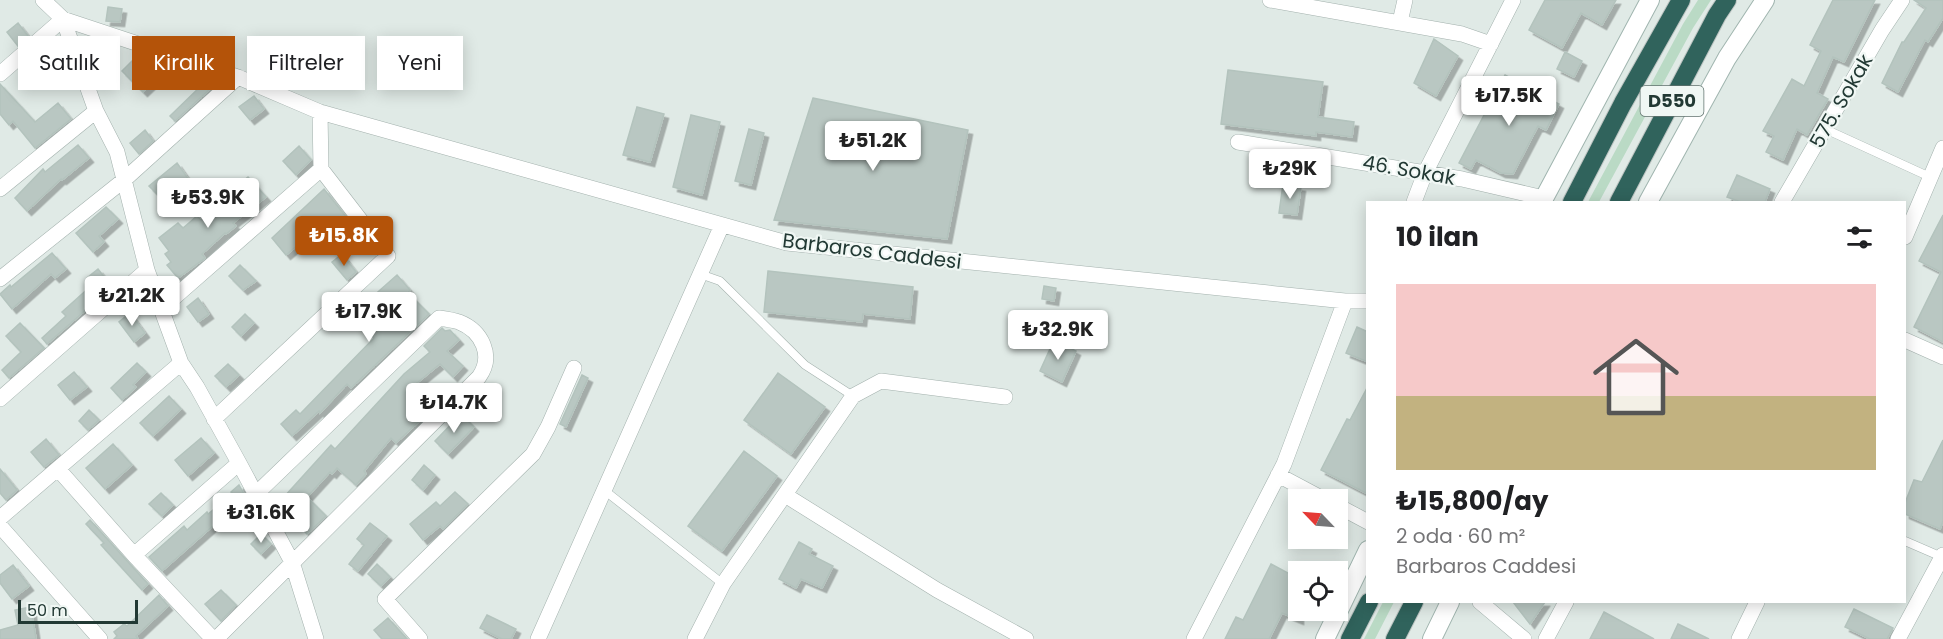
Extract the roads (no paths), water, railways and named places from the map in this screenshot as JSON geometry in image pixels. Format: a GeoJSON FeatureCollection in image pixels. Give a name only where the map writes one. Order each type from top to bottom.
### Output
{"type":"FeatureCollection","features":[{"type":"Feature","properties":{"kind":"highway","name":"D550"},"geometry":{"type":"LineString","coordinates":[[1573,201],[1623,103],[1681,0]]}},
{"type":"Feature","properties":{"kind":"highway","name":"D550"},"geometry":{"type":"LineString","coordinates":[[1620,201],[1716,15],[1727,0]]}},
{"type":"Feature","properties":{"kind":"highway"},"geometry":{"type":"LineString","coordinates":[[1350,639],[1368,603]]}},
{"type":"Feature","properties":{"kind":"highway"},"geometry":{"type":"LineString","coordinates":[[1395,639],[1413,603]]}},
{"type":"Feature","properties":{"kind":"main road"},"geometry":{"type":"LineString","coordinates":[[1543,200],[1650,0]]}},
{"type":"Feature","properties":{"kind":"main road"},"geometry":{"type":"LineString","coordinates":[[1649,201],[1727,58],[1765,0]]}},
{"type":"Feature","properties":{"kind":"main road"},"geometry":{"type":"LineString","coordinates":[[1324,639],[1366,554]]}},
{"type":"Feature","properties":{"kind":"main road"},"geometry":{"type":"LineString","coordinates":[[1432,639],[1450,603]]}},
{"type":"Feature","properties":{"kind":"street"},"geometry":{"type":"LineString","coordinates":[[43,0],[63,19],[96,111],[117,152],[147,270],[181,363],[239,463],[292,562],[316,639]]}},
{"type":"Feature","properties":{"kind":"street"},"geometry":{"type":"LineString","coordinates":[[1270,0],[1462,34],[1491,44]]}},
{"type":"Feature","properties":{"kind":"street"},"geometry":{"type":"LineString","coordinates":[[1400,22],[1405,0]]}},
{"type":"Feature","properties":{"kind":"street"},"geometry":{"type":"LineString","coordinates":[[1414,201],[1425,173],[1513,0]]}},
{"type":"Feature","properties":{"kind":"street","name":"575. Sokak"},"geometry":{"type":"LineString","coordinates":[[1783,201],[1882,30],[1902,0]]}},
{"type":"Feature","properties":{"kind":"street"},"geometry":{"type":"LineString","coordinates":[[0,74],[63,19]]}},
{"type":"Feature","properties":{"kind":"street","name":"Barbaros Caddesi"},"geometry":{"type":"LineString","coordinates":[[63,19],[238,77],[320,112],[787,243],[1366,301]]}},
{"type":"Feature","properties":{"kind":"street"},"geometry":{"type":"LineString","coordinates":[[0,279],[124,180],[238,77]]}},
{"type":"Feature","properties":{"kind":"street"},"geometry":{"type":"LineString","coordinates":[[0,189],[96,111]]}},
{"type":"Feature","properties":{"kind":"street"},"geometry":{"type":"LineString","coordinates":[[214,419],[388,256],[321,169],[320,112]]}},
{"type":"Feature","properties":{"kind":"street","name":"46. Sokak"},"geometry":{"type":"LineString","coordinates":[[1238,142],[1462,179],[1543,200]]}},
{"type":"Feature","properties":{"kind":"street"},"geometry":{"type":"LineString","coordinates":[[1906,235],[1943,148]]}},
{"type":"Feature","properties":{"kind":"street"},"geometry":{"type":"LineString","coordinates":[[161,309],[321,169]]}},
{"type":"Feature","properties":{"kind":"street"},"geometry":{"type":"LineString","coordinates":[[538,639],[722,225]]}},
{"type":"Feature","properties":{"kind":"street"},"geometry":{"type":"LineString","coordinates":[[0,399],[147,270]]}},
{"type":"Feature","properties":{"kind":"street"},"geometry":{"type":"LineString","coordinates":[[1194,639],[1278,475],[1345,300]]}},
{"type":"Feature","properties":{"kind":"street"},"geometry":{"type":"LineString","coordinates":[[58,469],[134,555],[214,639],[479,377],[486,360],[486,352],[479,338],[466,326],[439,318],[255,495]]}},
{"type":"Feature","properties":{"kind":"street"},"geometry":{"type":"LineString","coordinates":[[1906,340],[1943,357]]}},
{"type":"Feature","properties":{"kind":"street"},"geometry":{"type":"LineString","coordinates":[[0,518],[181,363]]}},
{"type":"Feature","properties":{"kind":"street"},"geometry":{"type":"LineString","coordinates":[[420,639],[385,599],[532,454],[548,427],[574,368]]}},
{"type":"Feature","properties":{"kind":"street"},"geometry":{"type":"LineString","coordinates":[[695,639],[723,584],[853,396],[881,381],[1005,397]]}},
{"type":"Feature","properties":{"kind":"street"},"geometry":{"type":"LineString","coordinates":[[134,555],[239,463]]}},
{"type":"Feature","properties":{"kind":"street"},"geometry":{"type":"LineString","coordinates":[[1278,475],[1304,489]]}},
{"type":"Feature","properties":{"kind":"street"},"geometry":{"type":"LineString","coordinates":[[784,495],[936,590],[1026,639]]}},
{"type":"Feature","properties":{"kind":"street"},"geometry":{"type":"LineString","coordinates":[[1348,511],[1366,521]]}},
{"type":"Feature","properties":{"kind":"street"},"geometry":{"type":"LineString","coordinates":[[0,526],[100,639]]}},
{"type":"Feature","properties":{"kind":"street"},"geometry":{"type":"LineString","coordinates":[[1899,639],[1942,556]]}},
{"type":"Feature","properties":{"kind":"street"},"geometry":{"type":"LineString","coordinates":[[1481,603],[1524,639]]}},
{"type":"Feature","properties":{"kind":"street"},"geometry":{"type":"LineString","coordinates":[[1546,639],[1565,603]]}},
{"type":"Feature","properties":{"kind":"street"},"geometry":{"type":"LineString","coordinates":[[1739,639],[1757,603]]}},
{"type":"Feature","properties":{"kind":"lane"},"geometry":{"type":"LineString","coordinates":[[1825,129],[1930,177]]}},
{"type":"Feature","properties":{"kind":"lane"},"geometry":{"type":"LineString","coordinates":[[700,274],[720,281],[805,364],[853,396]]}},
{"type":"Feature","properties":{"kind":"lane"},"geometry":{"type":"LineString","coordinates":[[604,490],[723,584]]}},
{"type":"Feature","properties":{"kind":"lane"},"geometry":{"type":"LineString","coordinates":[[1906,541],[1942,556]]}}]}
